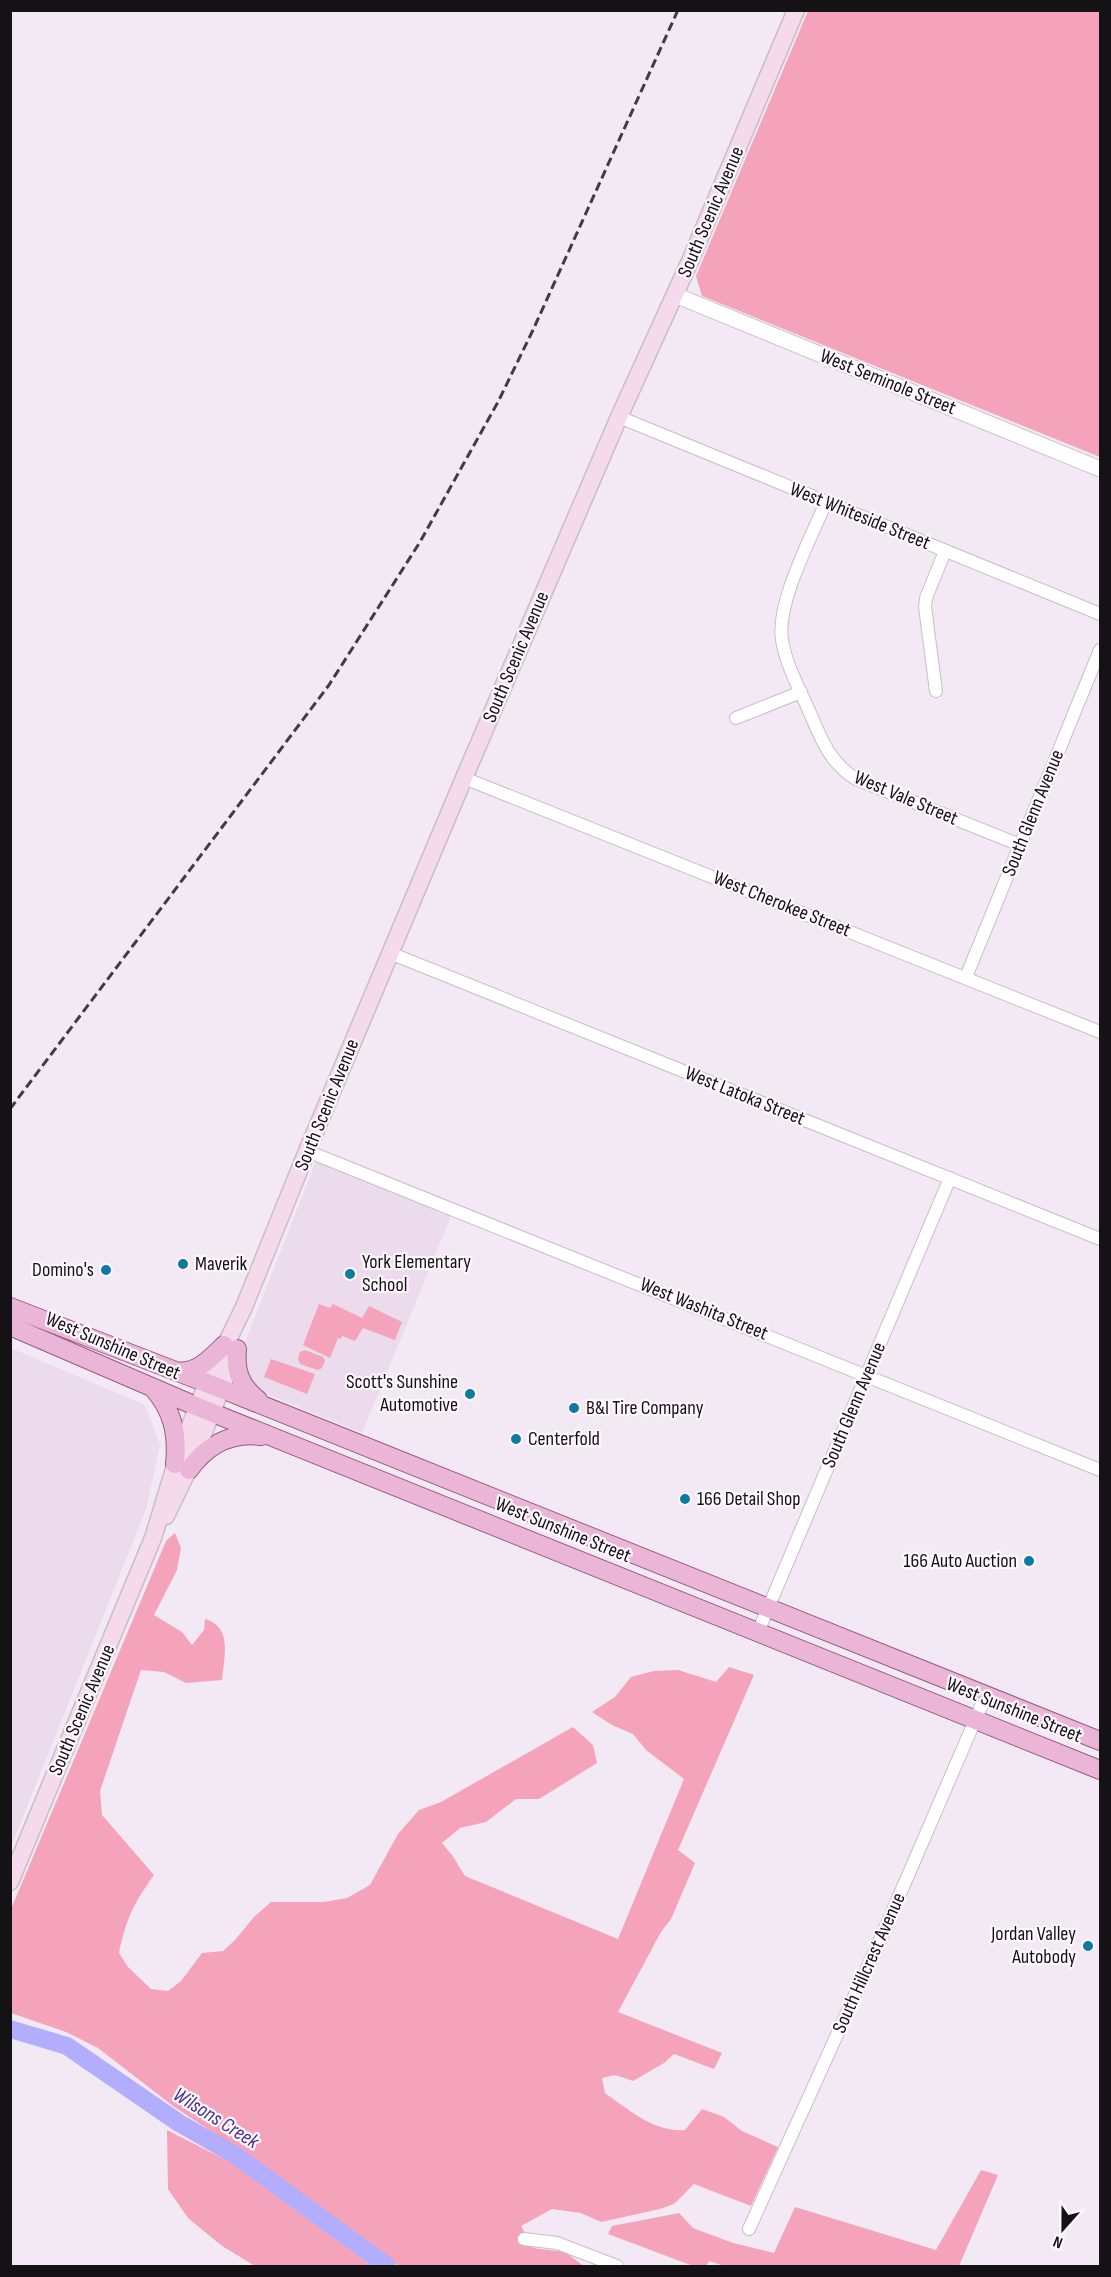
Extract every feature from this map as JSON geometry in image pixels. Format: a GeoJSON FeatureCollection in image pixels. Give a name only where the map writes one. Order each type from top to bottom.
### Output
{"type":"FeatureCollection","features":[{"type":"Feature","properties":{"kind":"main road","name":"South Scenic Avenue"},"geometry":{"type":"LineString","coordinates":[[10,1882],[153,1538],[169,1512],[182,1467],[231,1347],[244,1307],[390,953],[796,10]]}},
{"type":"Feature","properties":{"kind":"main road","name":"West Sunshine Street"},"geometry":{"type":"LineString","coordinates":[[10,1307],[215,1386],[1101,1741]]}},
{"type":"Feature","properties":{"kind":"main road","name":"West Sunshine Street"},"geometry":{"type":"LineString","coordinates":[[10,1326],[205,1410],[1101,1770]]}},
{"type":"Feature","properties":{"kind":"main road"},"geometry":{"type":"LineString","coordinates":[[171,1370],[180,1372],[193,1370],[231,1347],[242,1384],[267,1407]]}},
{"type":"Feature","properties":{"kind":"main road"},"geometry":{"type":"LineString","coordinates":[[152,1387],[171,1415],[182,1467],[221,1441],[244,1435],[272,1437]]}},
{"type":"Feature","properties":{"kind":"street","name":"West Seminole Street"},"geometry":{"type":"LineString","coordinates":[[675,295],[1101,469]]}},
{"type":"Feature","properties":{"kind":"street","name":"West Whiteside Street"},"geometry":{"type":"LineString","coordinates":[[619,417],[1101,614]]}},
{"type":"Feature","properties":{"kind":"street","name":"West Vale Street"},"geometry":{"type":"LineString","coordinates":[[826,502],[787,596],[783,612],[783,645],[826,749],[849,775],[864,783],[1020,845]]}},
{"type":"Feature","properties":{"kind":"street"},"geometry":{"type":"LineString","coordinates":[[936,691],[925,607],[926,598],[945,551]]}},
{"type":"Feature","properties":{"kind":"street","name":"South Glenn Avenue"},"geometry":{"type":"LineString","coordinates":[[966,977],[1101,650]]}},
{"type":"Feature","properties":{"kind":"street"},"geometry":{"type":"LineString","coordinates":[[736,718],[801,692]]}},
{"type":"Feature","properties":{"kind":"street","name":"West Cherokee Street"},"geometry":{"type":"LineString","coordinates":[[464,778],[1101,1032]]}},
{"type":"Feature","properties":{"kind":"street","name":"West Latoka Street"},"geometry":{"type":"LineString","coordinates":[[390,953],[1101,1239]]}},
{"type":"Feature","properties":{"kind":"street","name":"West Washita Street"},"geometry":{"type":"LineString","coordinates":[[307,1151],[867,1374],[1101,1470]]}},
{"type":"Feature","properties":{"kind":"street","name":"South Glenn Avenue"},"geometry":{"type":"LineString","coordinates":[[758,1632],[950,1178]]}},
{"type":"Feature","properties":{"kind":"street","name":"South Hillcrest Avenue"},"geometry":{"type":"LineString","coordinates":[[749,2229],[884,1931],[986,1695]]}},
{"type":"Feature","properties":{"kind":"street"},"geometry":{"type":"LineString","coordinates":[[524,2239],[557,2243],[617,2266]]}},
{"type":"Feature","properties":{"kind":"shaded area"},"geometry":{"type":"Polygon","coordinates":[[[808,11],[1100,11],[1100,457],[702,296],[696,276],[808,11]]]}},
{"type":"Feature","properties":{"kind":"shaded area","name":"York Elementary School"},"geometry":{"type":"Polygon","coordinates":[[[316,1161],[452,1214],[362,1433],[262,1392],[249,1379],[242,1364],[245,1342],[316,1161]]]}},
{"type":"Feature","properties":{"kind":"shaded area"},"geometry":{"type":"Polygon","coordinates":[[[319,1304],[330,1308],[333,1304],[362,1318],[369,1306],[402,1322],[395,1340],[363,1328],[355,1341],[342,1336],[341,1339],[338,1338],[330,1358],[303,1345],[319,1304]]]}},
{"type":"Feature","properties":{"kind":"shaded area"},"geometry":{"type":"Polygon","coordinates":[[[11,1348],[145,1405],[160,1445],[146,1509],[11,1847],[11,1348]]]}},
{"type":"Feature","properties":{"kind":"shaded area"},"geometry":{"type":"Polygon","coordinates":[[[305,1350],[323,1357],[325,1361],[322,1368],[318,1370],[300,1364],[298,1358],[300,1352],[305,1350]]]}},
{"type":"Feature","properties":{"kind":"shaded area"},"geometry":{"type":"Polygon","coordinates":[[[271,1359],[315,1374],[307,1394],[264,1377],[271,1359]]]}},
{"type":"Feature","properties":{"kind":"shaded area"},"geometry":{"type":"Polygon","coordinates":[[[175,1533],[181,1548],[177,1570],[154,1615],[182,1632],[192,1645],[204,1630],[205,1619],[214,1623],[220,1629],[225,1644],[222,1680],[186,1683],[164,1672],[141,1670],[100,1791],[102,1815],[154,1875],[132,1912],[119,1953],[128,1967],[151,1989],[168,1991],[181,1981],[202,1953],[223,1951],[271,1902],[324,1902],[347,1898],[370,1885],[398,1834],[419,1810],[441,1802],[573,1727],[593,1745],[597,1763],[539,1799],[516,1799],[486,1822],[460,1828],[442,1843],[465,1876],[618,1939],[684,1779],[646,1750],[633,1734],[612,1725],[592,1712],[615,1697],[631,1677],[654,1671],[678,1670],[716,1682],[729,1667],[754,1675],[678,1850],[695,1863],[671,1919],[661,1932],[618,2012],[722,2053],[714,2069],[674,2054],[664,2063],[633,2081],[615,2075],[602,2078],[605,2093],[642,2119],[663,2128],[685,2130],[702,2109],[724,2117],[742,2131],[778,2147],[751,2206],[694,2184],[674,2204],[660,2209],[601,2222],[581,2213],[552,2209],[521,2226],[533,2248],[565,2252],[584,2266],[399,2266],[250,2157],[173,2106],[98,2048],[66,2032],[11,2013],[11,1909],[166,1541],[175,1533]]]}},
{"type":"Feature","properties":{"kind":"shaded area"},"geometry":{"type":"Polygon","coordinates":[[[167,2130],[230,2162],[372,2266],[255,2266],[222,2246],[188,2218],[168,2189],[167,2130]]]}},
{"type":"Feature","properties":{"kind":"shaded area"},"geometry":{"type":"Polygon","coordinates":[[[981,2170],[998,2175],[959,2266],[724,2266],[709,2261],[706,2266],[693,2266],[608,2234],[612,2226],[679,2213],[693,2228],[733,2243],[774,2253],[795,2207],[936,2250],[981,2170]]]}},
{"type":"Feature","properties":{"kind":"waterway","name":"Wilsons Creek"},"geometry":{"type":"LineString","coordinates":[[10,2029],[67,2046],[179,2123],[235,2155],[387,2266]]}},
{"type":"Feature","properties":{"kind":"railway"},"geometry":{"type":"LineString","coordinates":[[10,1109],[329,685],[420,542],[498,402],[533,330],[678,10]]}},
{"type":"Feature","properties":{"kind":"place","name":"Maverik"},"geometry":{"type":"Point","coordinates":[183,1264]}},
{"type":"Feature","properties":{"kind":"place","name":"Domino's"},"geometry":{"type":"Point","coordinates":[106,1270]}},
{"type":"Feature","properties":{"kind":"place","name":"York Elementary School"},"geometry":{"type":"Point","coordinates":[350,1274]}},
{"type":"Feature","properties":{"kind":"place","name":"Scott's Sunshine Automotive"},"geometry":{"type":"Point","coordinates":[470,1394]}},
{"type":"Feature","properties":{"kind":"place","name":"B&I Tire Company"},"geometry":{"type":"Point","coordinates":[574,1408]}},
{"type":"Feature","properties":{"kind":"place","name":"Centerfold"},"geometry":{"type":"Point","coordinates":[516,1439]}},
{"type":"Feature","properties":{"kind":"place","name":"166 Detail Shop"},"geometry":{"type":"Point","coordinates":[685,1499]}},
{"type":"Feature","properties":{"kind":"place","name":"166 Auto Auction"},"geometry":{"type":"Point","coordinates":[1029,1561]}},
{"type":"Feature","properties":{"kind":"place","name":"Jordan Valley Autobody"},"geometry":{"type":"Point","coordinates":[1088,1946]}}]}
